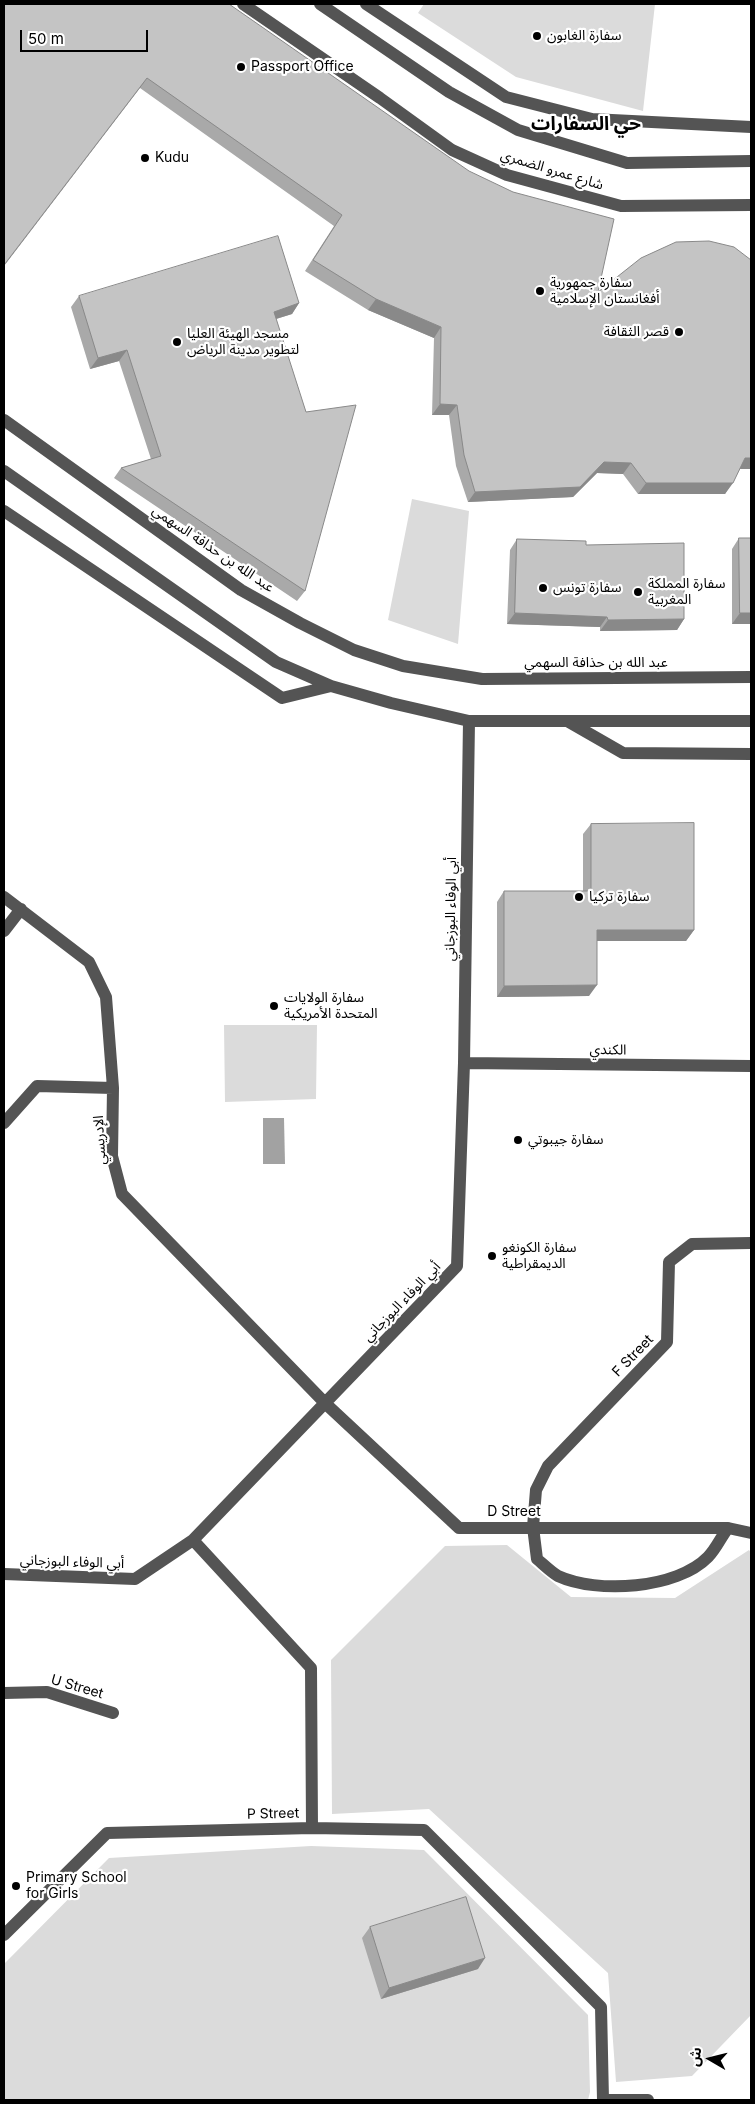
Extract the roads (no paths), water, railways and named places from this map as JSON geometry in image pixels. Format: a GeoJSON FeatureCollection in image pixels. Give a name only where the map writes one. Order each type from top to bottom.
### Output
{"type":"FeatureCollection","features":[{"type":"Feature","properties":{"kind":"street","name":"شارع عمرو الضمري"},"geometry":{"type":"LineString","coordinates":[[243,4],[452,150],[507,175],[621,206],[751,205]]}},
{"type":"Feature","properties":{"kind":"street","name":"شارع عمرو الضمري"},"geometry":{"type":"LineString","coordinates":[[320,4],[449,92],[518,130],[627,162],[751,161]]}},
{"type":"Feature","properties":{"kind":"street"},"geometry":{"type":"LineString","coordinates":[[366,4],[506,97],[592,119],[751,127]]}},
{"type":"Feature","properties":{"kind":"street","name":"عبد الله بن حذافة السهمي"},"geometry":{"type":"LineString","coordinates":[[4,420],[241,590],[354,650],[404,666],[482,679],[751,677]]}},
{"type":"Feature","properties":{"kind":"street"},"geometry":{"type":"LineString","coordinates":[[4,471],[276,662],[331,686],[391,704],[469,721],[751,721]]}},
{"type":"Feature","properties":{"kind":"street"},"geometry":{"type":"LineString","coordinates":[[4,510],[282,698],[331,686]]}},
{"type":"Feature","properties":{"kind":"street","name":"أبي الوفاء البوزجاني"},"geometry":{"type":"LineString","coordinates":[[4,1574],[135,1579],[193,1540],[457,1266],[464,1063],[469,721]]}},
{"type":"Feature","properties":{"kind":"street"},"geometry":{"type":"LineString","coordinates":[[567,721],[623,753],[751,754]]}},
{"type":"Feature","properties":{"kind":"street","name":"الإدريسي"},"geometry":{"type":"LineString","coordinates":[[4,897],[89,962],[106,997],[113,1088],[112,1156],[122,1194],[326,1404]]}},
{"type":"Feature","properties":{"kind":"street"},"geometry":{"type":"LineString","coordinates":[[4,931],[21,909]]}},
{"type":"Feature","properties":{"kind":"street","name":"الكندي"},"geometry":{"type":"LineString","coordinates":[[464,1063],[751,1066]]}},
{"type":"Feature","properties":{"kind":"street"},"geometry":{"type":"LineString","coordinates":[[4,1123],[37,1086],[113,1088]]}},
{"type":"Feature","properties":{"kind":"street","name":"F Street"},"geometry":{"type":"LineString","coordinates":[[533,1527],[536,1490],[548,1466],[667,1342],[669,1262],[692,1244],[751,1244]]}},
{"type":"Feature","properties":{"kind":"street","name":"D Street"},"geometry":{"type":"LineString","coordinates":[[326,1404],[458,1528],[728,1528],[751,1533]]}},
{"type":"Feature","properties":{"kind":"street"},"geometry":{"type":"LineString","coordinates":[[533,1527],[537,1559],[557,1575],[589,1585],[649,1585],[682,1576],[708,1557],[728,1528]]}},
{"type":"Feature","properties":{"kind":"street","name":"P Street"},"geometry":{"type":"LineString","coordinates":[[4,1935],[107,1833],[312,1828],[311,1668],[193,1540]]}},
{"type":"Feature","properties":{"kind":"street","name":"U Street"},"geometry":{"type":"LineString","coordinates":[[4,1693],[47,1692],[113,1713]]}},
{"type":"Feature","properties":{"kind":"street"},"geometry":{"type":"LineString","coordinates":[[312,1828],[424,1830],[601,2007],[603,2100],[648,2100]]}},
{"type":"Feature","properties":{"kind":"place","name":"سفارة الغابون"},"geometry":{"type":"Point","coordinates":[537,36]}},
{"type":"Feature","properties":{"kind":"place","name":"Passport Office"},"geometry":{"type":"Point","coordinates":[241,67]}},
{"type":"Feature","properties":{"kind":"place","name":"Kudu"},"geometry":{"type":"Point","coordinates":[145,158]}},
{"type":"Feature","properties":{"kind":"place","name":"سفارة جمهورية أفغانستان الإسلامية"},"geometry":{"type":"Point","coordinates":[540,291]}},
{"type":"Feature","properties":{"kind":"place","name":"قصر الثقافة"},"geometry":{"type":"Point","coordinates":[679,332]}},
{"type":"Feature","properties":{"kind":"place","name":"مسجد الهيئة العليا لتطوير مدينة الرياض"},"geometry":{"type":"Point","coordinates":[177,342]}},
{"type":"Feature","properties":{"kind":"place","name":"سفارة تونس"},"geometry":{"type":"Point","coordinates":[543,588]}},
{"type":"Feature","properties":{"kind":"place","name":"سفارة المملكة المغربية"},"geometry":{"type":"Point","coordinates":[638,592]}},
{"type":"Feature","properties":{"kind":"place","name":"سفارة تركيا"},"geometry":{"type":"Point","coordinates":[579,897]}},
{"type":"Feature","properties":{"kind":"place","name":"سفارة الولايات المتحدة الأمريكية"},"geometry":{"type":"Point","coordinates":[274,1006]}},
{"type":"Feature","properties":{"kind":"place","name":"سفارة جيبوتي"},"geometry":{"type":"Point","coordinates":[518,1140]}},
{"type":"Feature","properties":{"kind":"place","name":"سفارة الكونغو الديمقراطية"},"geometry":{"type":"Point","coordinates":[492,1256]}},
{"type":"Feature","properties":{"kind":"place","name":"Primary School for Girls"},"geometry":{"type":"Point","coordinates":[16,1886]}},
{"type":"Feature","properties":{"kind":"district","name":"حي السفارات"},"geometry":{"type":"Point","coordinates":[586,124]}}]}
